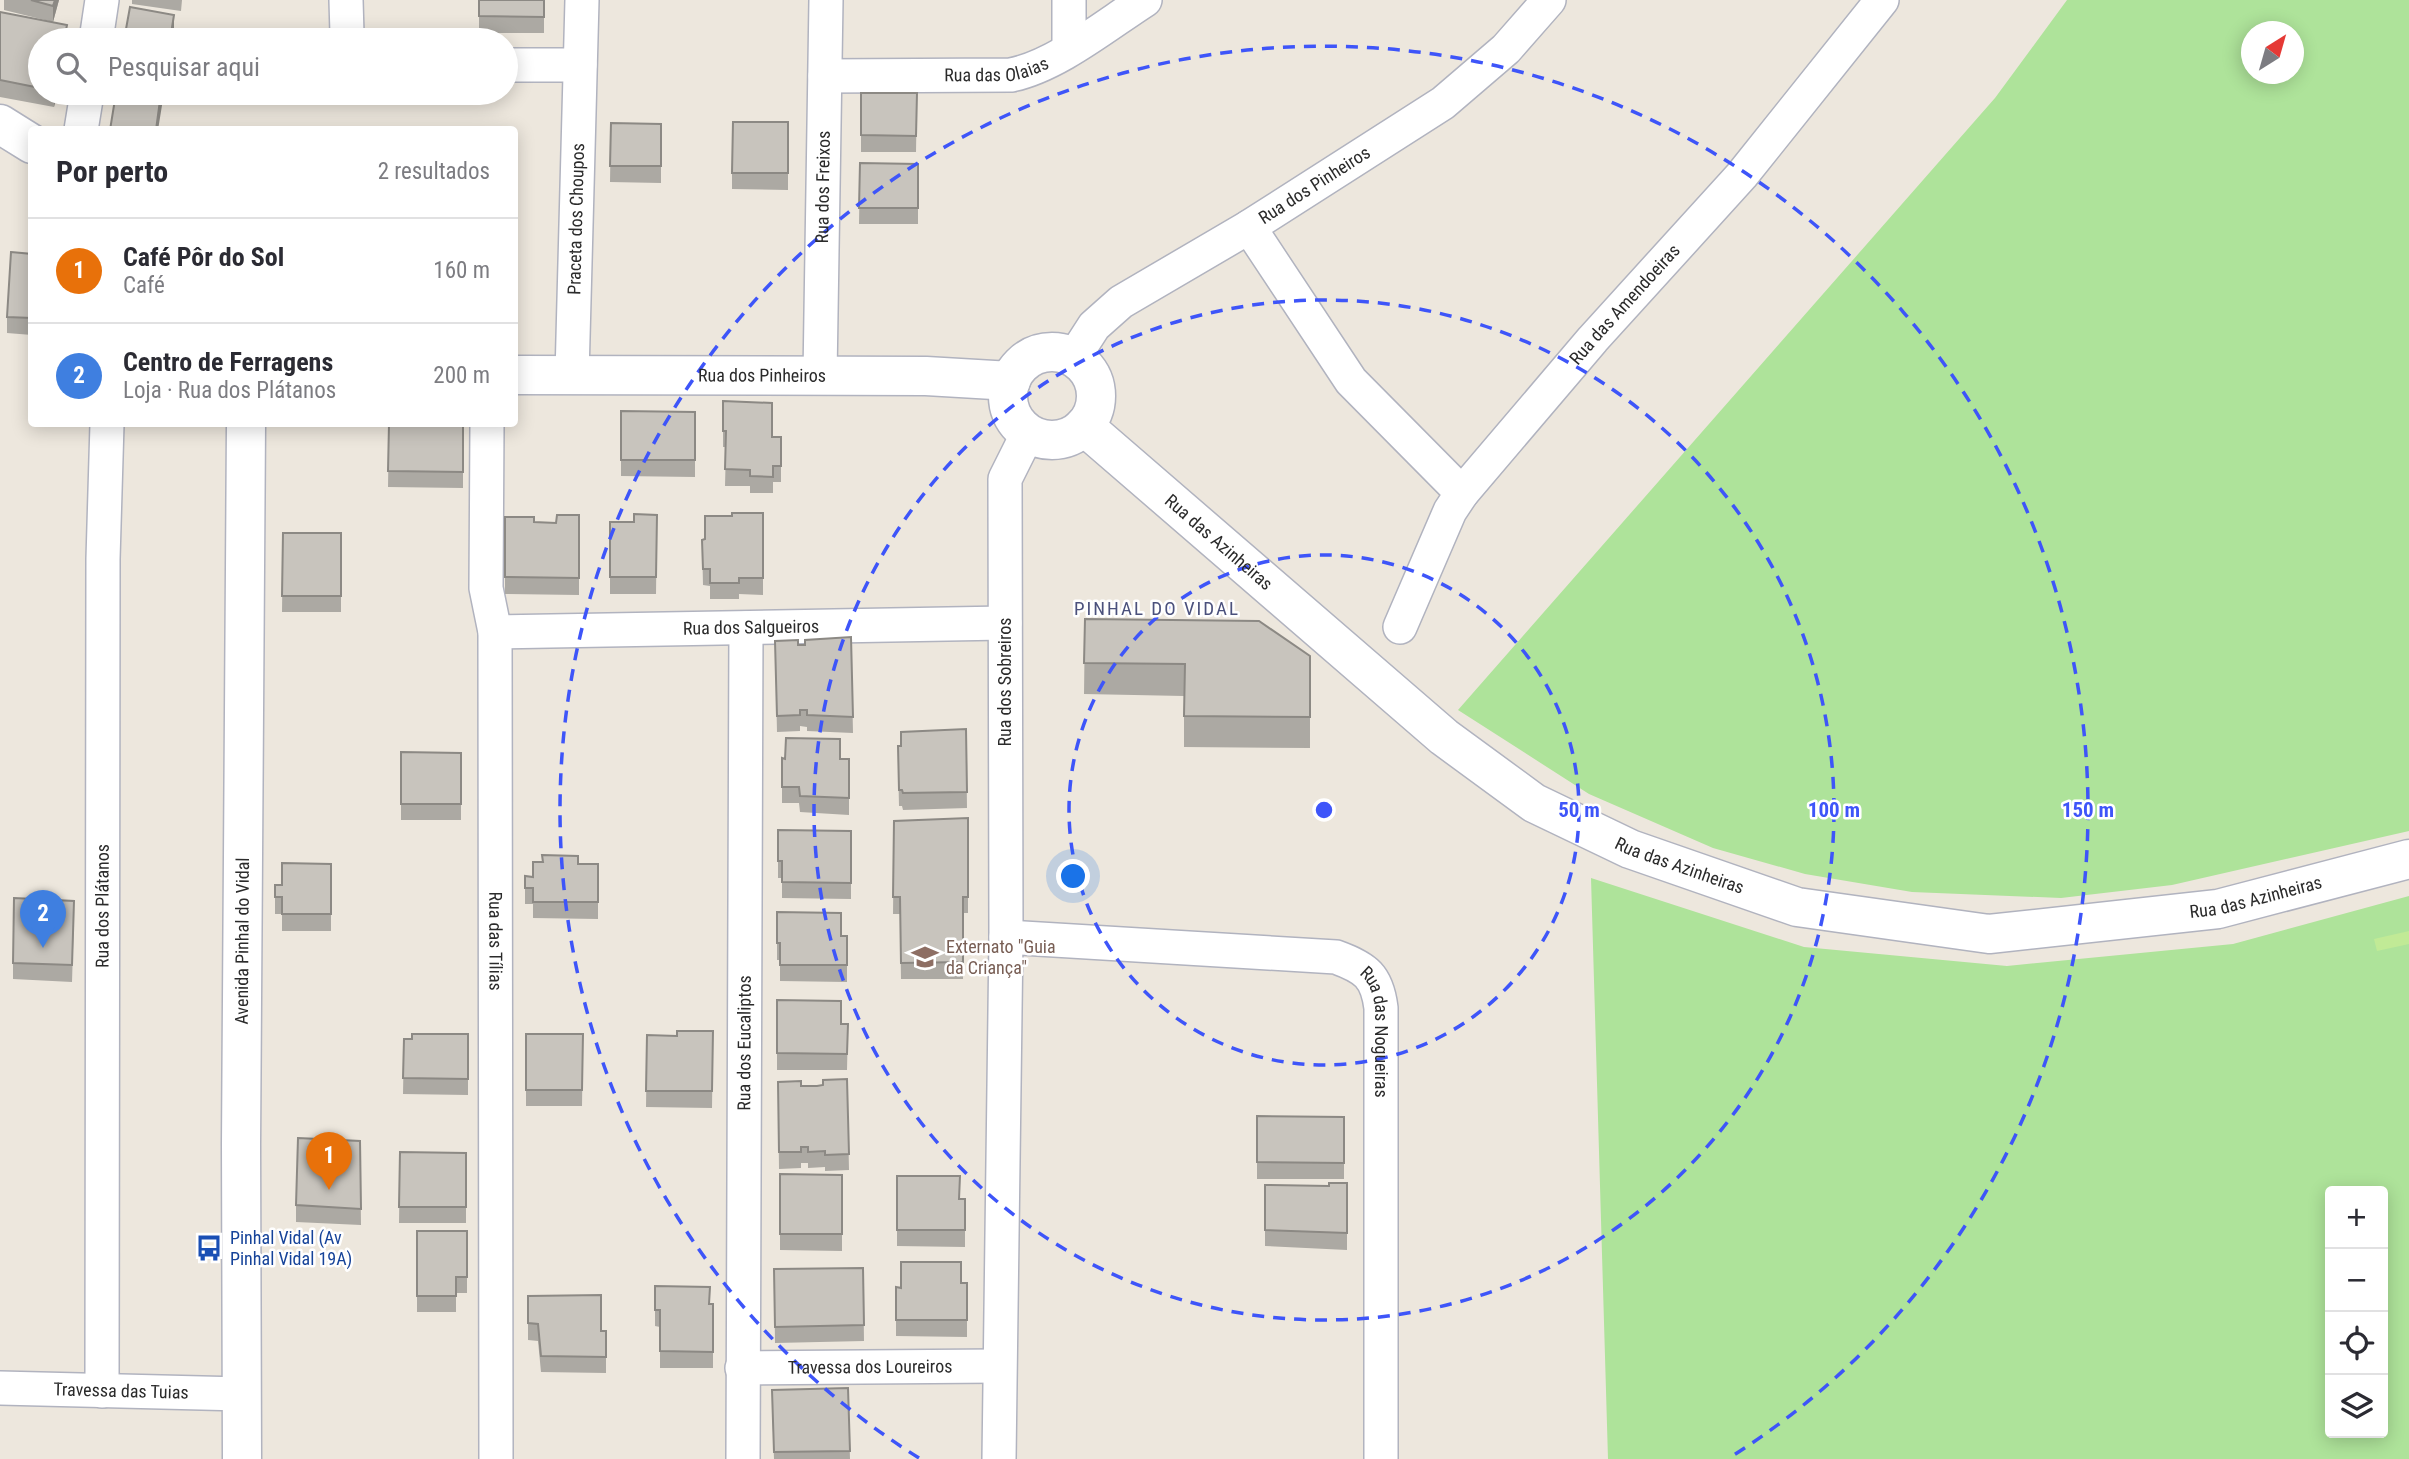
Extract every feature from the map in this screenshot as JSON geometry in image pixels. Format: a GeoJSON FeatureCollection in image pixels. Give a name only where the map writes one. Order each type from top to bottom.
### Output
{"type":"FeatureCollection","features":[{"type":"Feature","properties":{"kind":"street"},"geometry":{"type":"LineString","coordinates":[[98,28],[102,0]]}},
{"type":"Feature","properties":{"kind":"street"},"geometry":{"type":"LineString","coordinates":[[346,0],[348,28]]}},
{"type":"Feature","properties":{"kind":"street","name":"Praceta dos Choupos"},"geometry":{"type":"LineString","coordinates":[[572,375],[582,0]]}},
{"type":"Feature","properties":{"kind":"street","name":"Rua dos Freixos"},"geometry":{"type":"LineString","coordinates":[[820,376],[826,0]]}},
{"type":"Feature","properties":{"kind":"street"},"geometry":{"type":"LineString","coordinates":[[1069,0],[1069,49]]}},
{"type":"Feature","properties":{"kind":"street","name":"Rua das Olaias"},"geometry":{"type":"LineString","coordinates":[[825,76],[1010,75],[1030,71],[1145,0]]}},
{"type":"Feature","properties":{"kind":"street","name":"Rua dos Pinheiros"},"geometry":{"type":"LineString","coordinates":[[1074,357],[1094,326],[1121,302],[1249,227],[1443,103],[1506,49],[1549,0]]}},
{"type":"Feature","properties":{"kind":"street","name":"Rua das Amendoeiras"},"geometry":{"type":"LineString","coordinates":[[1400,627],[1450,511],[1462,494],[1592,339],[1742,175],[1882,0]]}},
{"type":"Feature","properties":{"kind":"street"},"geometry":{"type":"LineString","coordinates":[[518,65],[580,65]]}},
{"type":"Feature","properties":{"kind":"street"},"geometry":{"type":"LineString","coordinates":[[82,126],[85,105]]}},
{"type":"Feature","properties":{"kind":"street"},"geometry":{"type":"LineString","coordinates":[[0,124],[28,142]]}},
{"type":"Feature","properties":{"kind":"street"},"geometry":{"type":"LineString","coordinates":[[1249,227],[1351,381],[1462,494]]}},
{"type":"Feature","properties":{"kind":"street"},"geometry":{"type":"LineString","coordinates":[[1049,352],[1074,357],[1086,368],[1094,382],[1096,398],[1093,413],[1084,426],[1072,435],[1058,439],[1042,438],[1028,433],[1011,410],[1008,396],[1017,370],[1037,355],[1049,352]]}},
{"type":"Feature","properties":{"kind":"street","name":"Rua dos Pinheiros"},"geometry":{"type":"LineString","coordinates":[[518,375],[926,376],[1011,381]]}},
{"type":"Feature","properties":{"kind":"street","name":"Rua das Azinheiras"},"geometry":{"type":"LineString","coordinates":[[1084,426],[1444,737],[1534,803],[1630,849],[1797,907],[1989,934],[2218,909],[2409,859]]}},
{"type":"Feature","properties":{"kind":"street","name":"Rua dos Plátanos"},"geometry":{"type":"LineString","coordinates":[[102,1391],[103,559],[107,427]]}},
{"type":"Feature","properties":{"kind":"street","name":"Avenida Pinhal do Vidal"},"geometry":{"type":"LineString","coordinates":[[242,1459],[241,1144],[246,427]]}},
{"type":"Feature","properties":{"kind":"street","name":"Rua das Tílias"},"geometry":{"type":"LineString","coordinates":[[487,427],[485,588],[495,632],[496,1459]]}},
{"type":"Feature","properties":{"kind":"street","name":"Rua dos Sobreiros"},"geometry":{"type":"LineString","coordinates":[[999,1459],[1006,937],[1005,479],[1028,433]]}},
{"type":"Feature","properties":{"kind":"street","name":"Rua dos Salgueiros"},"geometry":{"type":"LineString","coordinates":[[495,632],[1005,623]]}},
{"type":"Feature","properties":{"kind":"street","name":"Rua dos Eucaliptos"},"geometry":{"type":"LineString","coordinates":[[743,1459],[746,628]]}},
{"type":"Feature","properties":{"kind":"street","name":"Rua das Nogueiras"},"geometry":{"type":"LineString","coordinates":[[1006,937],[1336,957],[1357,965],[1370,975],[1379,990],[1381,1008],[1381,1459]]}},
{"type":"Feature","properties":{"kind":"street","name":"Travessa dos Loureiros"},"geometry":{"type":"LineString","coordinates":[[742,1368],[999,1366]]}},
{"type":"Feature","properties":{"kind":"street","name":"Travessa das Tuias"},"geometry":{"type":"LineString","coordinates":[[0,1388],[242,1394]]}},
{"type":"Feature","properties":{"kind":"green space"},"geometry":{"type":"Polygon","coordinates":[[[2067,0],[2409,0],[2409,831],[2172,885],[2061,898],[1912,892],[1805,874],[1713,848],[1589,794],[1458,710],[1995,98],[2067,0]]]}},
{"type":"Feature","properties":{"kind":"green space"},"geometry":{"type":"Polygon","coordinates":[[[1591,878],[1804,947],[2007,966],[2233,944],[2409,896],[2409,1459],[1608,1459],[1591,878]]]}},
{"type":"Feature","properties":{"kind":"green space"},"geometry":{"type":"Polygon","coordinates":[[[2409,931],[2409,944],[2377,951],[2374,939],[2409,931]]]}},
{"type":"Feature","properties":{"kind":"building"},"geometry":{"type":"Polygon","coordinates":[[[31,0],[55,0],[53,6],[31,0]]]}},
{"type":"Feature","properties":{"kind":"building"},"geometry":{"type":"Polygon","coordinates":[[[479,0],[544,0],[544,17],[479,16],[479,0]]]}},
{"type":"Feature","properties":{"kind":"building"},"geometry":{"type":"Polygon","coordinates":[[[130,7],[174,15],[172,28],[126,28],[130,7]]]}},
{"type":"Feature","properties":{"kind":"building"},"geometry":{"type":"Polygon","coordinates":[[[0,12],[67,25],[66,28],[28,28],[28,86],[0,80],[0,12]]]}},
{"type":"Feature","properties":{"kind":"building"},"geometry":{"type":"Polygon","coordinates":[[[861,93],[917,93],[916,136],[861,135],[861,93]]]}},
{"type":"Feature","properties":{"kind":"building"},"geometry":{"type":"Polygon","coordinates":[[[114,105],[159,105],[157,126],[111,126],[114,105]]]}},
{"type":"Feature","properties":{"kind":"building"},"geometry":{"type":"Polygon","coordinates":[[[733,122],[788,122],[788,173],[732,173],[733,122]]]}},
{"type":"Feature","properties":{"kind":"building"},"geometry":{"type":"Polygon","coordinates":[[[611,123],[661,124],[661,166],[610,166],[611,123]]]}},
{"type":"Feature","properties":{"kind":"building"},"geometry":{"type":"Polygon","coordinates":[[[860,163],[918,164],[918,208],[859,208],[860,163]]]}},
{"type":"Feature","properties":{"kind":"building"},"geometry":{"type":"Polygon","coordinates":[[[11,252],[28,254],[28,318],[7,317],[11,252]]]}},
{"type":"Feature","properties":{"kind":"building"},"geometry":{"type":"Polygon","coordinates":[[[723,401],[772,403],[772,437],[781,437],[781,466],[773,466],[773,477],[750,476],[750,470],[725,469],[726,431],[723,431],[723,401]]]}},
{"type":"Feature","properties":{"kind":"building"},"geometry":{"type":"Polygon","coordinates":[[[621,411],[695,412],[695,460],[621,460],[621,411]]]}},
{"type":"Feature","properties":{"kind":"building"},"geometry":{"type":"Polygon","coordinates":[[[389,427],[463,427],[463,472],[388,471],[389,427]]]}},
{"type":"Feature","properties":{"kind":"building"},"geometry":{"type":"Polygon","coordinates":[[[732,513],[763,513],[763,578],[739,578],[739,583],[710,583],[710,569],[703,569],[705,516],[732,516],[732,513]]]}},
{"type":"Feature","properties":{"kind":"building"},"geometry":{"type":"Polygon","coordinates":[[[634,514],[657,515],[656,577],[610,577],[610,522],[634,522],[634,514]]]}},
{"type":"Feature","properties":{"kind":"building"},"geometry":{"type":"Polygon","coordinates":[[[557,515],[579,515],[579,578],[505,577],[505,517],[534,517],[534,522],[556,523],[557,515]]]}},
{"type":"Feature","properties":{"kind":"building"},"geometry":{"type":"Polygon","coordinates":[[[283,533],[341,533],[341,596],[282,596],[283,533]]]}},
{"type":"Feature","properties":{"kind":"building"},"geometry":{"type":"Polygon","coordinates":[[[1085,619],[1259,621],[1310,656],[1310,717],[1184,716],[1185,664],[1084,663],[1085,619]]]}},
{"type":"Feature","properties":{"kind":"building"},"geometry":{"type":"Polygon","coordinates":[[[851,637],[853,717],[807,715],[807,710],[800,710],[800,715],[777,716],[775,641],[798,640],[798,645],[805,645],[805,640],[851,637]]]}},
{"type":"Feature","properties":{"kind":"building"},"geometry":{"type":"Polygon","coordinates":[[[966,729],[967,792],[903,793],[899,790],[898,746],[901,746],[901,732],[966,729]]]}},
{"type":"Feature","properties":{"kind":"building"},"geometry":{"type":"Polygon","coordinates":[[[786,738],[840,739],[840,759],[849,759],[849,798],[800,796],[799,787],[782,787],[782,758],[785,759],[786,738]]]}},
{"type":"Feature","properties":{"kind":"building"},"geometry":{"type":"Polygon","coordinates":[[[401,752],[461,753],[461,804],[401,804],[401,752]]]}},
{"type":"Feature","properties":{"kind":"building"},"geometry":{"type":"Polygon","coordinates":[[[968,818],[968,897],[963,897],[963,962],[901,963],[900,897],[893,897],[894,821],[968,818]]]}},
{"type":"Feature","properties":{"kind":"building"},"geometry":{"type":"Polygon","coordinates":[[[778,830],[851,831],[851,883],[782,882],[782,861],[778,861],[778,830]]]}},
{"type":"Feature","properties":{"kind":"building"},"geometry":{"type":"Polygon","coordinates":[[[542,855],[578,856],[578,864],[598,864],[598,902],[533,902],[533,888],[525,888],[525,876],[533,877],[533,862],[543,862],[542,855]]]}},
{"type":"Feature","properties":{"kind":"building"},"geometry":{"type":"Polygon","coordinates":[[[282,863],[331,864],[331,914],[282,914],[282,897],[275,897],[275,885],[282,885],[282,863]]]}},
{"type":"Feature","properties":{"kind":"building"},"geometry":{"type":"Polygon","coordinates":[[[14,898],[74,901],[72,965],[13,963],[14,898]]]}},
{"type":"Feature","properties":{"kind":"building"},"geometry":{"type":"Polygon","coordinates":[[[777,912],[841,913],[841,936],[847,936],[847,965],[780,965],[777,912]]]}},
{"type":"Feature","properties":{"kind":"building"},"geometry":{"type":"Polygon","coordinates":[[[777,1000],[841,1001],[841,1024],[848,1024],[847,1054],[777,1053],[777,1000]]]}},
{"type":"Feature","properties":{"kind":"building"},"geometry":{"type":"Polygon","coordinates":[[[677,1031],[713,1031],[712,1091],[646,1091],[647,1035],[677,1036],[677,1031]]]}},
{"type":"Feature","properties":{"kind":"building"},"geometry":{"type":"Polygon","coordinates":[[[412,1034],[468,1034],[468,1079],[403,1078],[404,1039],[412,1039],[412,1034]]]}},
{"type":"Feature","properties":{"kind":"building"},"geometry":{"type":"Polygon","coordinates":[[[526,1034],[583,1034],[582,1090],[526,1090],[526,1034]]]}},
{"type":"Feature","properties":{"kind":"building"},"geometry":{"type":"Polygon","coordinates":[[[847,1079],[849,1154],[825,1155],[825,1151],[808,1152],[808,1147],[801,1147],[801,1152],[779,1152],[778,1082],[801,1081],[801,1086],[817,1086],[823,1085],[823,1080],[847,1079]]]}},
{"type":"Feature","properties":{"kind":"building"},"geometry":{"type":"Polygon","coordinates":[[[1257,1116],[1344,1117],[1344,1163],[1257,1162],[1257,1116]]]}},
{"type":"Feature","properties":{"kind":"building"},"geometry":{"type":"Polygon","coordinates":[[[298,1138],[360,1141],[361,1209],[296,1205],[298,1138]]]}},
{"type":"Feature","properties":{"kind":"building"},"geometry":{"type":"Polygon","coordinates":[[[400,1152],[466,1153],[466,1207],[399,1207],[400,1152]]]}},
{"type":"Feature","properties":{"kind":"building"},"geometry":{"type":"Polygon","coordinates":[[[780,1174],[842,1175],[842,1234],[780,1234],[780,1174]]]}},
{"type":"Feature","properties":{"kind":"building"},"geometry":{"type":"Polygon","coordinates":[[[897,1176],[960,1176],[959,1199],[965,1199],[965,1230],[897,1230],[897,1176]]]}},
{"type":"Feature","properties":{"kind":"building"},"geometry":{"type":"Polygon","coordinates":[[[1329,1183],[1347,1183],[1347,1233],[1265,1230],[1265,1185],[1329,1186],[1329,1183]]]}},
{"type":"Feature","properties":{"kind":"building"},"geometry":{"type":"Polygon","coordinates":[[[417,1231],[467,1231],[467,1277],[456,1277],[456,1296],[417,1296],[417,1231]]]}},
{"type":"Feature","properties":{"kind":"building"},"geometry":{"type":"Polygon","coordinates":[[[901,1262],[961,1262],[961,1283],[967,1283],[967,1320],[896,1320],[896,1287],[901,1288],[901,1262]]]}},
{"type":"Feature","properties":{"kind":"building"},"geometry":{"type":"Polygon","coordinates":[[[863,1268],[864,1325],[775,1327],[774,1269],[863,1268]]]}},
{"type":"Feature","properties":{"kind":"building"},"geometry":{"type":"Polygon","coordinates":[[[655,1286],[710,1287],[709,1304],[713,1304],[713,1352],[660,1351],[660,1310],[655,1310],[655,1286]]]}},
{"type":"Feature","properties":{"kind":"building"},"geometry":{"type":"Polygon","coordinates":[[[601,1295],[601,1331],[606,1331],[606,1357],[541,1356],[538,1324],[528,1323],[528,1296],[601,1295]]]}},
{"type":"Feature","properties":{"kind":"building"},"geometry":{"type":"Polygon","coordinates":[[[848,1388],[850,1451],[774,1452],[772,1390],[848,1388]]]}},
{"type":"Feature","properties":{"kind":"place","name":"Centro de Ferragens"},"geometry":{"type":"Point","coordinates":[43,948]}},
{"type":"Feature","properties":{"kind":"place","name":"Externato \"Guia da Criança\""},"geometry":{"type":"Point","coordinates":[925,957]}},
{"type":"Feature","properties":{"kind":"place","name":"Café Pôr do Sol"},"geometry":{"type":"Point","coordinates":[329,1190]}},
{"type":"Feature","properties":{"kind":"place","name":"Pinhal Vidal (Av Pinhal Vidal 19A)"},"geometry":{"type":"Point","coordinates":[209,1248]}},
{"type":"Feature","properties":{"kind":"district","name":"PINHAL DO VIDAL"},"geometry":{"type":"Point","coordinates":[1157,608]}}]}
